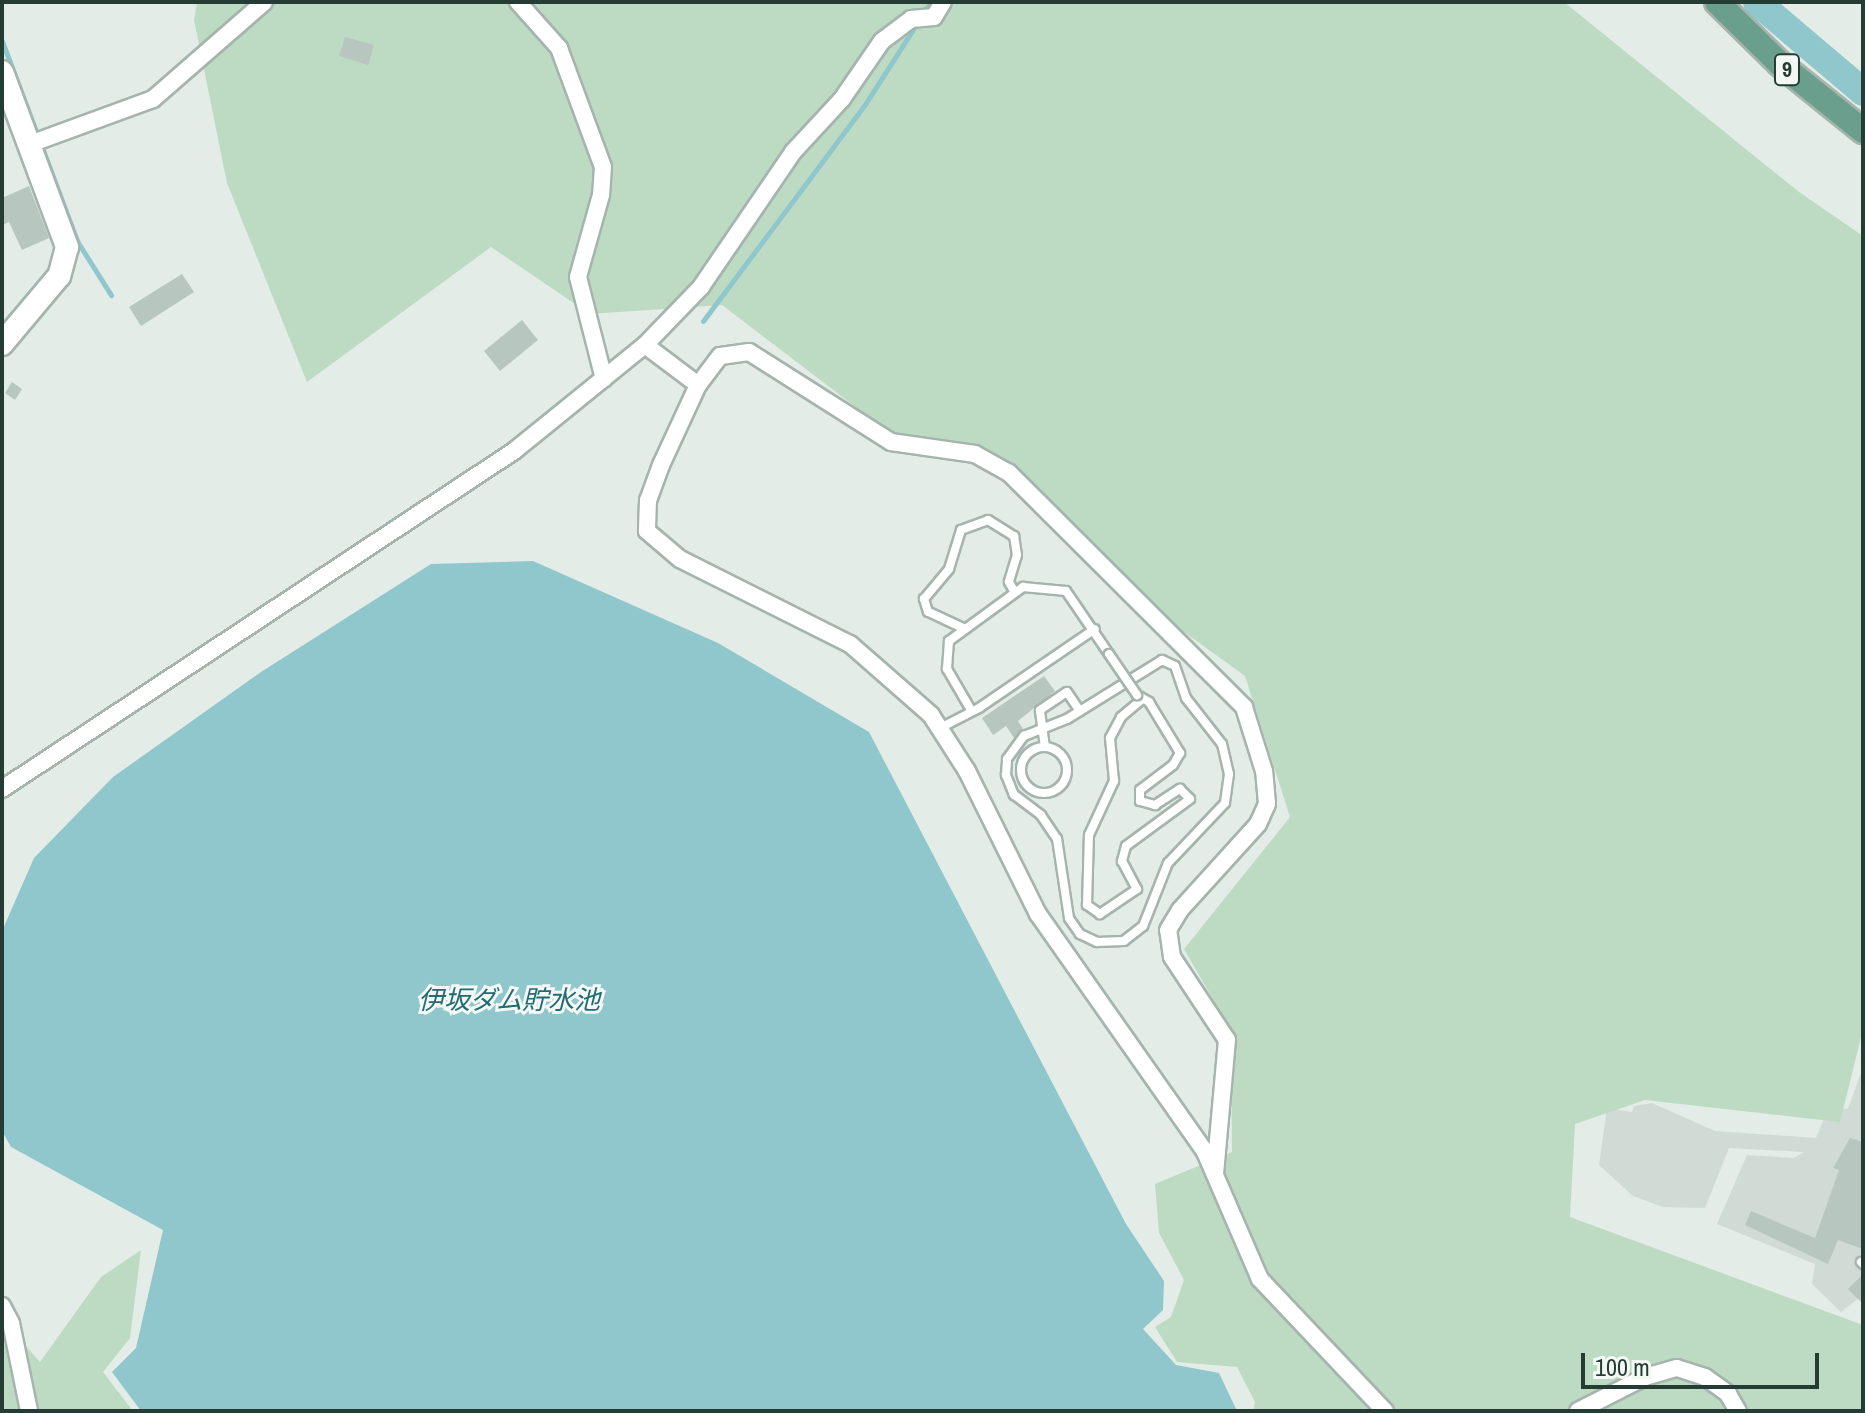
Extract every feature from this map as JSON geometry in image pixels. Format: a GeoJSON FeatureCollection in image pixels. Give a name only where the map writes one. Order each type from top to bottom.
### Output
{"type":"FeatureCollection","features":[{"type":"Feature","properties":{"kind":"main road","name":"9"},"geometry":{"type":"LineString","coordinates":[[1717,2],[1780,64],[1863,131]]}},
{"type":"Feature","properties":{"kind":"street"},"geometry":{"type":"LineString","coordinates":[[36,142],[153,99],[264,2]]}},
{"type":"Feature","properties":{"kind":"street"},"geometry":{"type":"LineString","coordinates":[[518,2],[559,48],[603,167],[601,195],[578,277],[604,379]]}},
{"type":"Feature","properties":{"kind":"street"},"geometry":{"type":"LineString","coordinates":[[2,789],[514,451],[645,345],[701,287],[793,152],[851,89],[882,41],[911,19],[934,17],[943,2]]}},
{"type":"Feature","properties":{"kind":"street"},"geometry":{"type":"LineString","coordinates":[[2,72],[36,142],[65,238],[65,263],[46,294],[2,344]]}},
{"type":"Feature","properties":{"kind":"street"},"geometry":{"type":"LineString","coordinates":[[645,345],[698,385]]}},
{"type":"Feature","properties":{"kind":"street"},"geometry":{"type":"LineString","coordinates":[[1215,1174],[1227,1040],[1172,957],[1168,930],[1180,910],[1258,824],[1267,804],[1264,771],[1244,707],[1009,473],[975,454],[891,442],[749,352],[720,356],[698,385],[648,500],[645,522],[653,540],[698,569],[850,644],[893,676],[940,728],[1038,914],[1195,1136],[1215,1174],[1260,1279],[1385,1411]]}},
{"type":"Feature","properties":{"kind":"street"},"geometry":{"type":"LineString","coordinates":[[2,1306],[11,1323],[29,1411]]}},
{"type":"Feature","properties":{"kind":"street"},"geometry":{"type":"LineString","coordinates":[[1578,1411],[1645,1377],[1677,1368],[1705,1377],[1728,1394],[1738,1411]]}},
{"type":"Feature","properties":{"kind":"lane"},"geometry":{"type":"LineString","coordinates":[[963,628],[928,612],[924,599],[949,569],[961,530],[988,520],[1011,532],[1017,550],[1009,582],[1014,591]]}},
{"type":"Feature","properties":{"kind":"lane"},"geometry":{"type":"LineString","coordinates":[[971,710],[945,662],[949,641],[1014,591],[1036,585],[1066,591],[1139,697],[1149,702],[1180,753],[1173,765],[1140,790],[1140,801],[1155,805],[1180,789],[1190,799],[1126,846],[1122,861],[1137,889],[1100,914],[1087,905],[1089,835],[1114,781],[1110,738],[1121,717],[1139,697]]}},
{"type":"Feature","properties":{"kind":"lane"},"geometry":{"type":"LineString","coordinates":[[940,728],[1095,629]]}},
{"type":"Feature","properties":{"kind":"lane"},"geometry":{"type":"LineString","coordinates":[[1166,661],[1177,670],[1192,707],[1218,736],[1229,766],[1221,811],[1168,863],[1147,920],[1124,941],[1097,942],[1073,927],[1066,911],[1057,839],[1008,783],[1005,768],[1013,746],[1046,728],[1080,711],[1153,662],[1166,661]]}},
{"type":"Feature","properties":{"kind":"lane"},"geometry":{"type":"LineString","coordinates":[[1045,747],[1046,728],[1040,710],[1067,692],[1080,711]]}},
{"type":"Feature","properties":{"kind":"lane"},"geometry":{"type":"LineString","coordinates":[[1045,747],[1063,756],[1068,772],[1062,786],[1048,794],[1032,790],[1021,772],[1029,752],[1045,747]]}},
{"type":"Feature","properties":{"kind":"shaded area"},"geometry":{"type":"Polygon","coordinates":[[[1863,1067],[1863,1295],[1841,1312],[1812,1284],[1815,1264],[1717,1224],[1747,1155],[1794,1158],[1804,1152],[1729,1148],[1705,1208],[1663,1207],[1633,1196],[1599,1165],[1607,1108],[1632,1112],[1634,1106],[1652,1103],[1715,1131],[1816,1138],[1828,1109],[1848,1109],[1863,1067]]]}},
{"type":"Feature","properties":{"kind":"green space"},"geometry":{"type":"Polygon","coordinates":[[[197,2],[1564,2],[1799,192],[1863,236],[1863,1029],[1840,1122],[1645,1100],[1575,1124],[1570,1217],[1863,1325],[1863,1411],[1253,1411],[1255,1402],[1237,1367],[1177,1362],[1155,1327],[1171,1317],[1184,1280],[1159,1233],[1155,1184],[1232,1152],[1231,1040],[1226,1022],[1184,949],[1290,817],[1245,676],[1173,624],[1027,478],[984,448],[891,434],[722,305],[590,314],[491,247],[307,382],[227,183],[194,20],[197,2]]]}},
{"type":"Feature","properties":{"kind":"green space"},"geometry":{"type":"Polygon","coordinates":[[[141,1250],[130,1338],[103,1372],[133,1411],[2,1411],[2,1319],[40,1362],[101,1277],[141,1250]]]}},
{"type":"Feature","properties":{"kind":"water","name":"伊坂ダム貯水池"},"geometry":{"type":"Polygon","coordinates":[[[533,561],[718,643],[869,732],[1126,1224],[1164,1281],[1163,1310],[1143,1329],[1176,1365],[1219,1373],[1237,1411],[141,1411],[112,1372],[136,1348],[163,1230],[11,1147],[2,1131],[2,931],[34,858],[113,777],[261,672],[431,564],[533,561]]]}},
{"type":"Feature","properties":{"kind":"building"},"geometry":{"type":"Polygon","coordinates":[[[345,37],[374,45],[368,65],[339,56],[345,37]]]}},
{"type":"Feature","properties":{"kind":"building"},"geometry":{"type":"Polygon","coordinates":[[[29,186],[49,238],[22,250],[9,222],[2,225],[2,198],[29,186]]]}},
{"type":"Feature","properties":{"kind":"building"},"geometry":{"type":"Polygon","coordinates":[[[182,274],[194,292],[141,326],[129,307],[182,274]]]}},
{"type":"Feature","properties":{"kind":"building"},"geometry":{"type":"Polygon","coordinates":[[[522,320],[538,340],[500,371],[484,351],[522,320]]]}},
{"type":"Feature","properties":{"kind":"building"},"geometry":{"type":"Polygon","coordinates":[[[12,382],[22,389],[15,400],[5,393],[12,382]]]}},
{"type":"Feature","properties":{"kind":"building"},"geometry":{"type":"Polygon","coordinates":[[[1044,676],[1055,691],[1018,721],[1023,729],[1014,738],[1006,726],[993,735],[982,718],[1044,676]]]}},
{"type":"Feature","properties":{"kind":"building"},"geometry":{"type":"Polygon","coordinates":[[[1850,1138],[1863,1142],[1863,1249],[1838,1240],[1828,1264],[1745,1225],[1751,1211],[1815,1238],[1839,1170],[1833,1168],[1850,1138]]]}},
{"type":"Feature","properties":{"kind":"building"},"geometry":{"type":"Polygon","coordinates":[[[1863,1274],[1863,1304],[1848,1289],[1863,1274]]]}},
{"type":"Feature","properties":{"kind":"waterway"},"geometry":{"type":"LineString","coordinates":[[923,15],[930,2]]}},
{"type":"Feature","properties":{"kind":"waterway"},"geometry":{"type":"LineString","coordinates":[[1757,2],[1863,92]]}},
{"type":"Feature","properties":{"kind":"waterway"},"geometry":{"type":"LineString","coordinates":[[703,321],[864,106],[917,23]]}},
{"type":"Feature","properties":{"kind":"waterway"},"geometry":{"type":"LineString","coordinates":[[2,41],[77,241],[111,295]]}}]}
